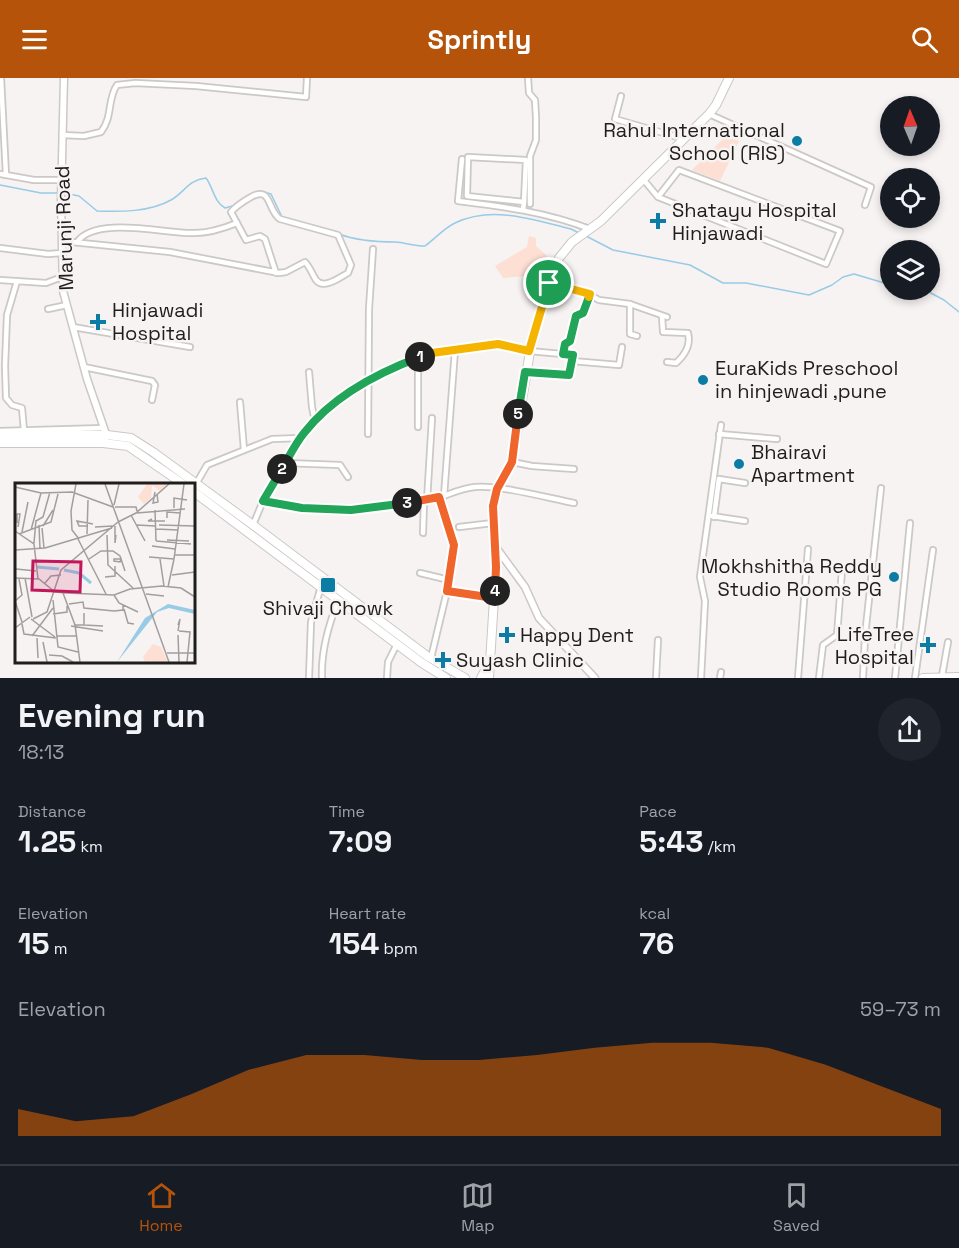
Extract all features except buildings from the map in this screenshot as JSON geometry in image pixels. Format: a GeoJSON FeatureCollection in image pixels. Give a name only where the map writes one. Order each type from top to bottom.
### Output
{"type":"FeatureCollection","features":[{"type":"Feature","properties":{"kind":"main road"},"geometry":{"type":"LineString","coordinates":[[489,678],[496,567],[493,506],[497,489],[512,462],[529,351],[549,283],[559,258],[572,242],[591,228],[644,179],[709,114],[729,78]]}},
{"type":"Feature","properties":{"kind":"main road"},"geometry":{"type":"LineString","coordinates":[[0,433],[107,435],[131,438],[189,483]]}},
{"type":"Feature","properties":{"kind":"main road"},"geometry":{"type":"LineString","coordinates":[[0,443],[107,435],[138,452],[182,483]]}},
{"type":"Feature","properties":{"kind":"main road"},"geometry":{"type":"LineString","coordinates":[[195,488],[253,525],[431,659],[465,678]]}},
{"type":"Feature","properties":{"kind":"main road"},"geometry":{"type":"LineString","coordinates":[[195,488],[397,644],[446,678]]}},
{"type":"Feature","properties":{"kind":"main road"},"geometry":{"type":"LineString","coordinates":[[481,678],[490,660]]}},
{"type":"Feature","properties":{"kind":"main road"},"geometry":{"type":"LineString","coordinates":[[923,678],[959,677]]}},
{"type":"Feature","properties":{"kind":"street"},"geometry":{"type":"LineString","coordinates":[[1,78],[3,175],[61,183]]}},
{"type":"Feature","properties":{"kind":"street","name":"Marunji Road"},"geometry":{"type":"LineString","coordinates":[[63,78],[62,277],[84,367],[107,435]]}},
{"type":"Feature","properties":{"kind":"street"},"geometry":{"type":"LineString","coordinates":[[62,135],[84,136],[101,132],[109,117],[113,91],[117,85],[125,83],[196,86],[306,97],[307,78]]}},
{"type":"Feature","properties":{"kind":"street"},"geometry":{"type":"LineString","coordinates":[[528,78],[529,93],[535,100],[536,117],[536,140],[530,156],[530,204]]}},
{"type":"Feature","properties":{"kind":"street"},"geometry":{"type":"LineString","coordinates":[[621,96],[615,119],[684,139]]}},
{"type":"Feature","properties":{"kind":"street"},"geometry":{"type":"LineString","coordinates":[[709,114],[871,187],[865,205]]}},
{"type":"Feature","properties":{"kind":"street"},"geometry":{"type":"LineString","coordinates":[[523,210],[524,201],[526,160],[468,157],[466,196],[524,201]]}},
{"type":"Feature","properties":{"kind":"street"},"geometry":{"type":"LineString","coordinates":[[462,159],[458,201],[560,217],[591,228]]}},
{"type":"Feature","properties":{"kind":"street"},"geometry":{"type":"LineString","coordinates":[[644,179],[658,197],[826,264],[840,231],[679,170],[658,197]]}},
{"type":"Feature","properties":{"kind":"street"},"geometry":{"type":"LineString","coordinates":[[62,241],[170,252],[276,273],[286,272],[305,262],[317,282],[327,284],[348,273],[351,265],[338,235],[276,217],[266,196],[258,193],[232,210],[232,216],[246,240],[260,237],[265,239],[276,273]]}},
{"type":"Feature","properties":{"kind":"street"},"geometry":{"type":"LineString","coordinates":[[76,242],[81,237],[111,229],[191,233],[222,229],[237,223]]}},
{"type":"Feature","properties":{"kind":"street"},"geometry":{"type":"LineString","coordinates":[[0,248],[48,254],[62,253]]}},
{"type":"Feature","properties":{"kind":"street"},"geometry":{"type":"LineString","coordinates":[[368,434],[369,309],[373,249]]}},
{"type":"Feature","properties":{"kind":"street"},"geometry":{"type":"LineString","coordinates":[[0,280],[46,283],[62,277]]}},
{"type":"Feature","properties":{"kind":"street"},"geometry":{"type":"LineString","coordinates":[[17,281],[7,315],[6,398],[12,405],[22,408],[24,431]]}},
{"type":"Feature","properties":{"kind":"street"},"geometry":{"type":"LineString","coordinates":[[549,283],[590,294],[599,300],[630,304],[665,316],[663,332],[688,333],[689,339],[683,357],[676,363],[667,362]]}},
{"type":"Feature","properties":{"kind":"street"},"geometry":{"type":"LineString","coordinates":[[563,354],[565,344],[570,341],[576,316],[583,313],[590,294]]}},
{"type":"Feature","properties":{"kind":"street"},"geometry":{"type":"LineString","coordinates":[[630,304],[630,334],[637,336]]}},
{"type":"Feature","properties":{"kind":"street"},"geometry":{"type":"LineString","coordinates":[[48,309],[67,305]]}},
{"type":"Feature","properties":{"kind":"street"},"geometry":{"type":"LineString","coordinates":[[73,327],[190,347]]}},
{"type":"Feature","properties":{"kind":"street"},"geometry":{"type":"LineString","coordinates":[[253,525],[263,501],[301,438],[315,421],[368,379],[432,353],[498,344],[529,351],[573,355],[569,375],[525,372]]}},
{"type":"Feature","properties":{"kind":"street"},"geometry":{"type":"LineString","coordinates":[[572,361],[620,364],[622,347]]}},
{"type":"Feature","properties":{"kind":"street"},"geometry":{"type":"LineString","coordinates":[[431,659],[447,591],[454,545],[442,497],[455,350]]}},
{"type":"Feature","properties":{"kind":"street"},"geometry":{"type":"LineString","coordinates":[[418,358],[418,427]]}},
{"type":"Feature","properties":{"kind":"street"},"geometry":{"type":"LineString","coordinates":[[84,367],[152,381],[155,385],[152,400]]}},
{"type":"Feature","properties":{"kind":"street"},"geometry":{"type":"LineString","coordinates":[[309,372],[315,421]]}},
{"type":"Feature","properties":{"kind":"street"},"geometry":{"type":"LineString","coordinates":[[240,402],[244,450]]}},
{"type":"Feature","properties":{"kind":"street"},"geometry":{"type":"LineString","coordinates":[[423,533],[432,418]]}},
{"type":"Feature","properties":{"kind":"street"},"geometry":{"type":"LineString","coordinates":[[701,678],[705,602],[700,577],[721,425]]}},
{"type":"Feature","properties":{"kind":"street"},"geometry":{"type":"LineString","coordinates":[[0,433],[24,431],[107,435]]}},
{"type":"Feature","properties":{"kind":"street"},"geometry":{"type":"LineString","coordinates":[[719,434],[777,439]]}},
{"type":"Feature","properties":{"kind":"street"},"geometry":{"type":"LineString","coordinates":[[195,488],[207,465],[272,439],[301,438]]}},
{"type":"Feature","properties":{"kind":"street"},"geometry":{"type":"LineString","coordinates":[[512,462],[574,469]]}},
{"type":"Feature","properties":{"kind":"street"},"geometry":{"type":"LineString","coordinates":[[286,463],[340,465],[348,477]]}},
{"type":"Feature","properties":{"kind":"street"},"geometry":{"type":"LineString","coordinates":[[713,478],[746,483]]}},
{"type":"Feature","properties":{"kind":"street"},"geometry":{"type":"LineString","coordinates":[[717,517],[719,479]]}},
{"type":"Feature","properties":{"kind":"street"},"geometry":{"type":"LineString","coordinates":[[263,501],[302,508],[351,510],[425,501],[474,487],[574,503]]}},
{"type":"Feature","properties":{"kind":"street"},"geometry":{"type":"LineString","coordinates":[[863,678],[881,488]]}},
{"type":"Feature","properties":{"kind":"street"},"geometry":{"type":"LineString","coordinates":[[708,518],[745,521]]}},
{"type":"Feature","properties":{"kind":"street"},"geometry":{"type":"LineString","coordinates":[[459,527],[493,523]]}},
{"type":"Feature","properties":{"kind":"street"},"geometry":{"type":"LineString","coordinates":[[895,678],[910,523]]}},
{"type":"Feature","properties":{"kind":"street"},"geometry":{"type":"LineString","coordinates":[[495,546],[525,587],[539,618],[595,678]]}},
{"type":"Feature","properties":{"kind":"street"},"geometry":{"type":"LineString","coordinates":[[798,678],[808,549]]}},
{"type":"Feature","properties":{"kind":"street"},"geometry":{"type":"LineString","coordinates":[[915,678],[933,550]]}},
{"type":"Feature","properties":{"kind":"street"},"geometry":{"type":"LineString","coordinates":[[819,678],[823,645],[837,634],[842,570]]}},
{"type":"Feature","properties":{"kind":"street"},"geometry":{"type":"LineString","coordinates":[[420,573],[449,580]]}},
{"type":"Feature","properties":{"kind":"street"},"geometry":{"type":"LineString","coordinates":[[309,678],[311,622],[321,586]]}},
{"type":"Feature","properties":{"kind":"street"},"geometry":{"type":"LineString","coordinates":[[447,591],[494,598]]}},
{"type":"Feature","properties":{"kind":"street"},"geometry":{"type":"LineString","coordinates":[[322,678],[321,665],[329,628],[339,599]]}},
{"type":"Feature","properties":{"kind":"street"},"geometry":{"type":"LineString","coordinates":[[656,678],[658,640]]}},
{"type":"Feature","properties":{"kind":"street"},"geometry":{"type":"LineString","coordinates":[[942,676],[948,642]]}},
{"type":"Feature","properties":{"kind":"street"},"geometry":{"type":"LineString","coordinates":[[387,678],[388,662],[397,644]]}},
{"type":"Feature","properties":{"kind":"shaded area"},"geometry":{"type":"Polygon","coordinates":[[[731,138],[739,141],[720,181],[692,170],[723,139],[731,138]]]}},
{"type":"Feature","properties":{"kind":"shaded area"},"geometry":{"type":"Polygon","coordinates":[[[529,236],[536,238],[536,246],[547,256],[538,275],[503,278],[495,266],[527,247],[529,236]]]}},
{"type":"Feature","properties":{"kind":"shaded area"},"geometry":{"type":"Polygon","coordinates":[[[73,481],[142,483],[73,483],[73,481]]]}},
{"type":"Feature","properties":{"kind":"waterway"},"geometry":{"type":"LineString","coordinates":[[64,193],[79,196],[97,211],[135,210],[163,204],[176,197],[195,181],[206,178],[221,205],[225,208],[236,205]]}},
{"type":"Feature","properties":{"kind":"waterway"},"geometry":{"type":"LineString","coordinates":[[0,185],[41,193],[60,193]]}},
{"type":"Feature","properties":{"kind":"waterway"},"geometry":{"type":"LineString","coordinates":[[242,200],[255,192],[271,194],[282,217],[285,218]]}},
{"type":"Feature","properties":{"kind":"waterway"},"geometry":{"type":"LineString","coordinates":[[339,234],[367,241],[425,246],[455,223],[484,215],[528,218],[579,233]]}},
{"type":"Feature","properties":{"kind":"waterway"},"geometry":{"type":"LineString","coordinates":[[316,227],[326,229]]}},
{"type":"Feature","properties":{"kind":"waterway"},"geometry":{"type":"LineString","coordinates":[[586,236],[613,250],[690,265],[723,283],[746,283],[809,295],[832,285],[843,277],[854,274],[880,282]]}},
{"type":"Feature","properties":{"kind":"waterway"},"geometry":{"type":"LineString","coordinates":[[940,298],[959,312]]}},
{"type":"Feature","properties":{"kind":"place","name":"Rahul International School (RIS)"},"geometry":{"type":"Point","coordinates":[797,141]}},
{"type":"Feature","properties":{"kind":"place","name":"Shatayu Hospital Hinjawadi"},"geometry":{"type":"Point","coordinates":[658,221]}},
{"type":"Feature","properties":{"kind":"place","name":"Hinjawadi Hospital"},"geometry":{"type":"Point","coordinates":[98,322]}},
{"type":"Feature","properties":{"kind":"place","name":"EuraKids Preschool in hinjewadi ,pune"},"geometry":{"type":"Point","coordinates":[703,380]}},
{"type":"Feature","properties":{"kind":"place","name":"Bhairavi Apartment"},"geometry":{"type":"Point","coordinates":[739,464]}},
{"type":"Feature","properties":{"kind":"place","name":"Mokhshitha Reddy Studio Rooms PG"},"geometry":{"type":"Point","coordinates":[894,577]}},
{"type":"Feature","properties":{"kind":"place","name":"Shivaji Chowk"},"geometry":{"type":"Point","coordinates":[328,585]}},
{"type":"Feature","properties":{"kind":"place","name":"Happy Dent"},"geometry":{"type":"Point","coordinates":[507,635]}},
{"type":"Feature","properties":{"kind":"place","name":"LifeTree Hospital"},"geometry":{"type":"Point","coordinates":[928,645]}},
{"type":"Feature","properties":{"kind":"place","name":"Suyash Clinic"},"geometry":{"type":"Point","coordinates":[443,660]}},
{"type":"Feature","properties":{"kind":"route"},"geometry":{"type":"LineString","coordinates":[[549,283],[590,294],[583,313],[576,316],[570,341],[565,344],[563,354],[573,355],[569,375],[525,372],[512,462],[497,489],[493,506],[496,567],[494,598],[447,591],[454,545],[439,497],[427,501],[351,510],[302,508],[263,501],[303,434],[322,414],[368,379],[432,353],[498,344],[529,351],[549,283]]}}]}
